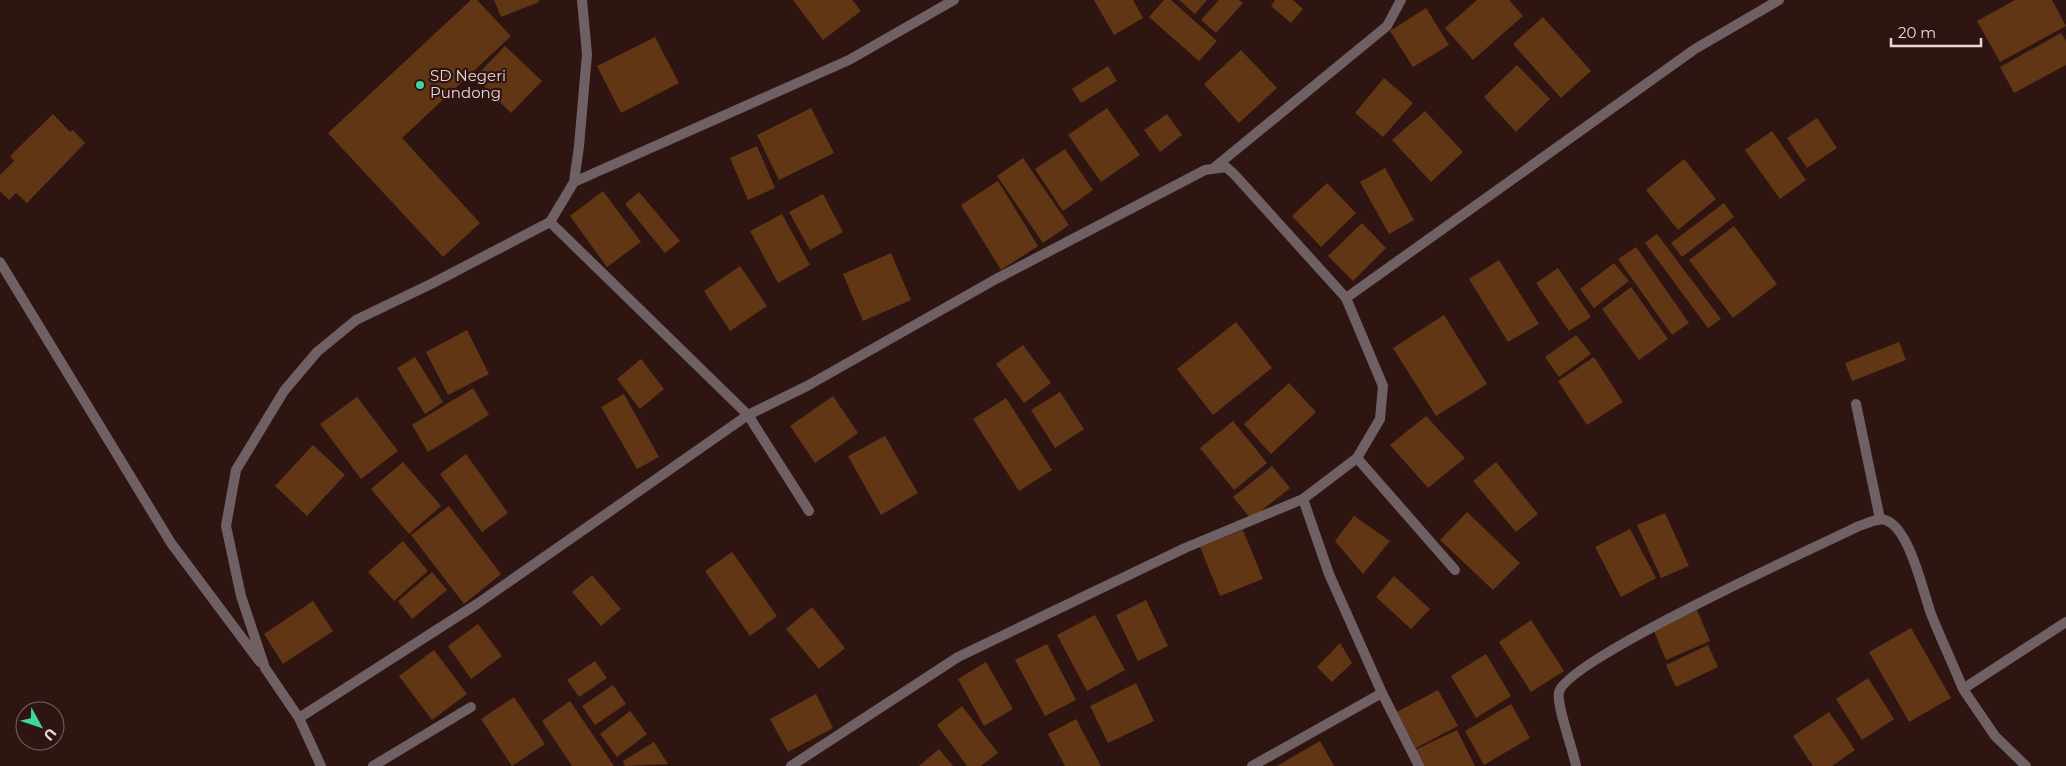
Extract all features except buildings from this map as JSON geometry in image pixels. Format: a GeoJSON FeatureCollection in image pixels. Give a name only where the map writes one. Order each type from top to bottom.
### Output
{"type":"FeatureCollection","features":[{"type":"Feature","properties":{"kind":"street"},"geometry":{"type":"LineString","coordinates":[[265,668],[241,596],[226,526],[236,470],[284,391],[317,352],[356,320],[433,283],[550,222],[574,182],[587,54],[582,0]]}},
{"type":"Feature","properties":{"kind":"street"},"geometry":{"type":"LineString","coordinates":[[574,182],[849,60],[954,0]]}},
{"type":"Feature","properties":{"kind":"street"},"geometry":{"type":"LineString","coordinates":[[1215,167],[1387,26],[1402,0]]}},
{"type":"Feature","properties":{"kind":"street"},"geometry":{"type":"LineString","coordinates":[[1346,298],[1695,49],[1779,0]]}},
{"type":"Feature","properties":{"kind":"street"},"geometry":{"type":"LineString","coordinates":[[300,718],[477,604],[748,416],[807,386],[996,279],[1205,170],[1226,166],[1346,298],[1383,386],[1380,419],[1357,458],[1303,499],[1185,548],[958,657],[791,766]]}},
{"type":"Feature","properties":{"kind":"street"},"geometry":{"type":"LineString","coordinates":[[550,222],[748,416],[809,511]]}},
{"type":"Feature","properties":{"kind":"street"},"geometry":{"type":"LineString","coordinates":[[0,262],[171,543],[300,718],[321,766]]}},
{"type":"Feature","properties":{"kind":"street"},"geometry":{"type":"LineString","coordinates":[[1856,404],[1880,519]]}},
{"type":"Feature","properties":{"kind":"street"},"geometry":{"type":"LineString","coordinates":[[1357,458],[1456,570]]}},
{"type":"Feature","properties":{"kind":"street"},"geometry":{"type":"LineString","coordinates":[[1303,499],[1329,574],[1382,693],[1419,766]]}},
{"type":"Feature","properties":{"kind":"street"},"geometry":{"type":"LineString","coordinates":[[1576,766],[1572,745],[1560,709],[1559,692],[1568,680],[1593,660],[1681,612],[1859,526],[1880,519],[1891,522],[1900,532],[1912,556],[1931,613],[1963,689],[1995,736],[2026,766]]}},
{"type":"Feature","properties":{"kind":"street"},"geometry":{"type":"LineString","coordinates":[[1963,689],[2066,622]]}},
{"type":"Feature","properties":{"kind":"street"},"geometry":{"type":"LineString","coordinates":[[1252,766],[1382,693]]}},
{"type":"Feature","properties":{"kind":"street"},"geometry":{"type":"LineString","coordinates":[[373,766],[471,708]]}},
{"type":"Feature","properties":{"kind":"place","name":"SD Negeri Pundong"},"geometry":{"type":"Point","coordinates":[420,85]}}]}
